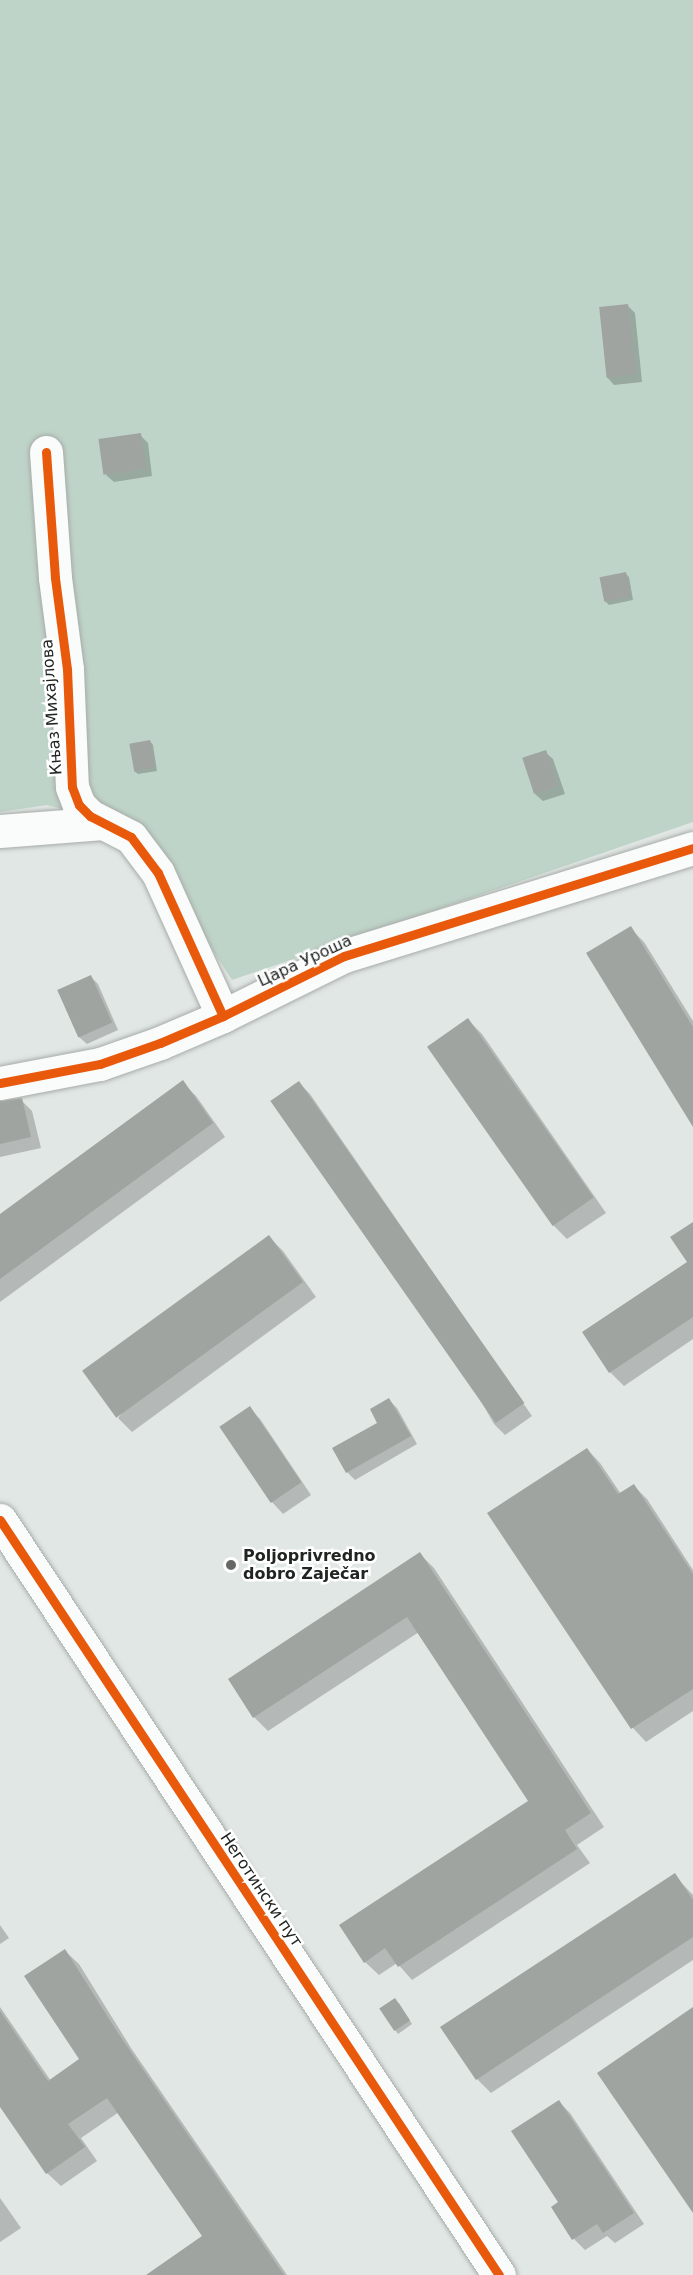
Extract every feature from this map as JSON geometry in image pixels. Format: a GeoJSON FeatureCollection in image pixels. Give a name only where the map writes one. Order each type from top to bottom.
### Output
{"type":"FeatureCollection","features":[{"type":"Feature","properties":{"kind":"street","name":"Књаз Михајлова"},"geometry":{"type":"LineString","coordinates":[[46,452],[55,578],[67,669],[72,787],[80,805],[90,816],[131,837],[158,873],[223,1016]]}},
{"type":"Feature","properties":{"kind":"street"},"geometry":{"type":"LineString","coordinates":[[0,831],[104,823]]}},
{"type":"Feature","properties":{"kind":"street","name":"Цара Уроша"},"geometry":{"type":"LineString","coordinates":[[0,1083],[100,1064],[160,1043],[223,1016],[344,956],[693,848]]}},
{"type":"Feature","properties":{"kind":"street","name":"Неготински пут"},"geometry":{"type":"LineString","coordinates":[[0,1520],[499,2275]]}},
{"type":"Feature","properties":{"kind":"green space"},"geometry":{"type":"Polygon","coordinates":[[[0,0],[693,0],[693,822],[232,980],[132,826],[47,805],[0,812],[0,0]]]}},
{"type":"Feature","properties":{"kind":"building"},"geometry":{"type":"Polygon","coordinates":[[[628,304],[635,375],[607,378],[599,307],[628,304]]]}},
{"type":"Feature","properties":{"kind":"building"},"geometry":{"type":"Polygon","coordinates":[[[141,433],[146,469],[103,475],[98,439],[141,433]]]}},
{"type":"Feature","properties":{"kind":"building"},"geometry":{"type":"Polygon","coordinates":[[[626,572],[631,597],[604,602],[599,577],[626,572]]]}},
{"type":"Feature","properties":{"kind":"building"},"geometry":{"type":"Polygon","coordinates":[[[150,740],[155,768],[134,771],[129,744],[150,740]]]}},
{"type":"Feature","properties":{"kind":"building"},"geometry":{"type":"Polygon","coordinates":[[[546,750],[558,786],[534,794],[522,758],[546,750]]]}},
{"type":"Feature","properties":{"kind":"building"},"geometry":{"type":"Polygon","coordinates":[[[631,926],[693,1027],[693,1127],[586,953],[631,926]]]}},
{"type":"Feature","properties":{"kind":"building"},"geometry":{"type":"Polygon","coordinates":[[[91,975],[112,1023],[78,1038],[57,990],[91,975]]]}},
{"type":"Feature","properties":{"kind":"building"},"geometry":{"type":"Polygon","coordinates":[[[468,1018],[594,1197],[553,1226],[427,1047],[468,1018]]]}},
{"type":"Feature","properties":{"kind":"building"},"geometry":{"type":"Polygon","coordinates":[[[183,1080],[213,1123],[0,1279],[0,1214],[183,1080]]]}},
{"type":"Feature","properties":{"kind":"building"},"geometry":{"type":"Polygon","coordinates":[[[299,1081],[524,1403],[496,1423],[270,1101],[299,1081]]]}},
{"type":"Feature","properties":{"kind":"building"},"geometry":{"type":"Polygon","coordinates":[[[22,1098],[31,1137],[0,1144],[0,1101],[22,1098]]]}},
{"type":"Feature","properties":{"kind":"building"},"geometry":{"type":"Polygon","coordinates":[[[693,1222],[693,1317],[609,1373],[582,1332],[687,1262],[670,1237],[693,1222]]]}},
{"type":"Feature","properties":{"kind":"building"},"geometry":{"type":"Polygon","coordinates":[[[269,1235],[303,1282],[116,1418],[82,1371],[269,1235]]]}},
{"type":"Feature","properties":{"kind":"building"},"geometry":{"type":"Polygon","coordinates":[[[389,1398],[411,1436],[346,1473],[332,1448],[377,1423],[370,1409],[389,1398]]]}},
{"type":"Feature","properties":{"kind":"building"},"geometry":{"type":"Polygon","coordinates":[[[250,1406],[301,1482],[271,1503],[219,1427],[250,1406]]]}},
{"type":"Feature","properties":{"kind":"building"},"geometry":{"type":"Polygon","coordinates":[[[587,1448],[618,1494],[634,1484],[693,1574],[693,1689],[631,1729],[487,1513],[587,1448]]]}},
{"type":"Feature","properties":{"kind":"building"},"geometry":{"type":"Polygon","coordinates":[[[420,1552],[591,1813],[565,1830],[577,1849],[398,1967],[385,1948],[364,1963],[339,1925],[528,1801],[407,1617],[253,1718],[228,1679],[420,1552]]]}},
{"type":"Feature","properties":{"kind":"building"},"geometry":{"type":"Polygon","coordinates":[[[675,1873],[693,1900],[693,1937],[476,2080],[440,2027],[675,1873]]]}},
{"type":"Feature","properties":{"kind":"building"},"geometry":{"type":"Polygon","coordinates":[[[65,1949],[118,2033],[284,2275],[146,2275],[202,2236],[107,2098],[68,2124],[85,2147],[46,2174],[0,2107],[0,2011],[48,2081],[79,2059],[24,1976],[65,1949]]]}},
{"type":"Feature","properties":{"kind":"building"},"geometry":{"type":"Polygon","coordinates":[[[395,1998],[410,2020],[394,2031],[379,2009],[395,1998]]]}},
{"type":"Feature","properties":{"kind":"building"},"geometry":{"type":"Polygon","coordinates":[[[693,2007],[693,2213],[597,2073],[693,2007]]]}},
{"type":"Feature","properties":{"kind":"building"},"geometry":{"type":"Polygon","coordinates":[[[559,2100],[634,2213],[603,2233],[597,2224],[572,2240],[551,2207],[558,2202],[511,2131],[559,2100]]]}},
{"type":"Feature","properties":{"kind":"cycle path"},"geometry":{"type":"LineString","coordinates":[[46,452],[55,578],[67,669],[72,787],[79,805],[90,816],[131,837],[158,873],[223,1016]]}},
{"type":"Feature","properties":{"kind":"cycle path"},"geometry":{"type":"LineString","coordinates":[[0,1083],[100,1064],[160,1043],[223,1016],[344,956],[693,848]]}},
{"type":"Feature","properties":{"kind":"cycle path"},"geometry":{"type":"LineString","coordinates":[[0,1520],[499,2275]]}},
{"type":"Feature","properties":{"kind":"place","name":"Poljoprivredno dobro Zaječar"},"geometry":{"type":"Point","coordinates":[231,1565]}}]}
